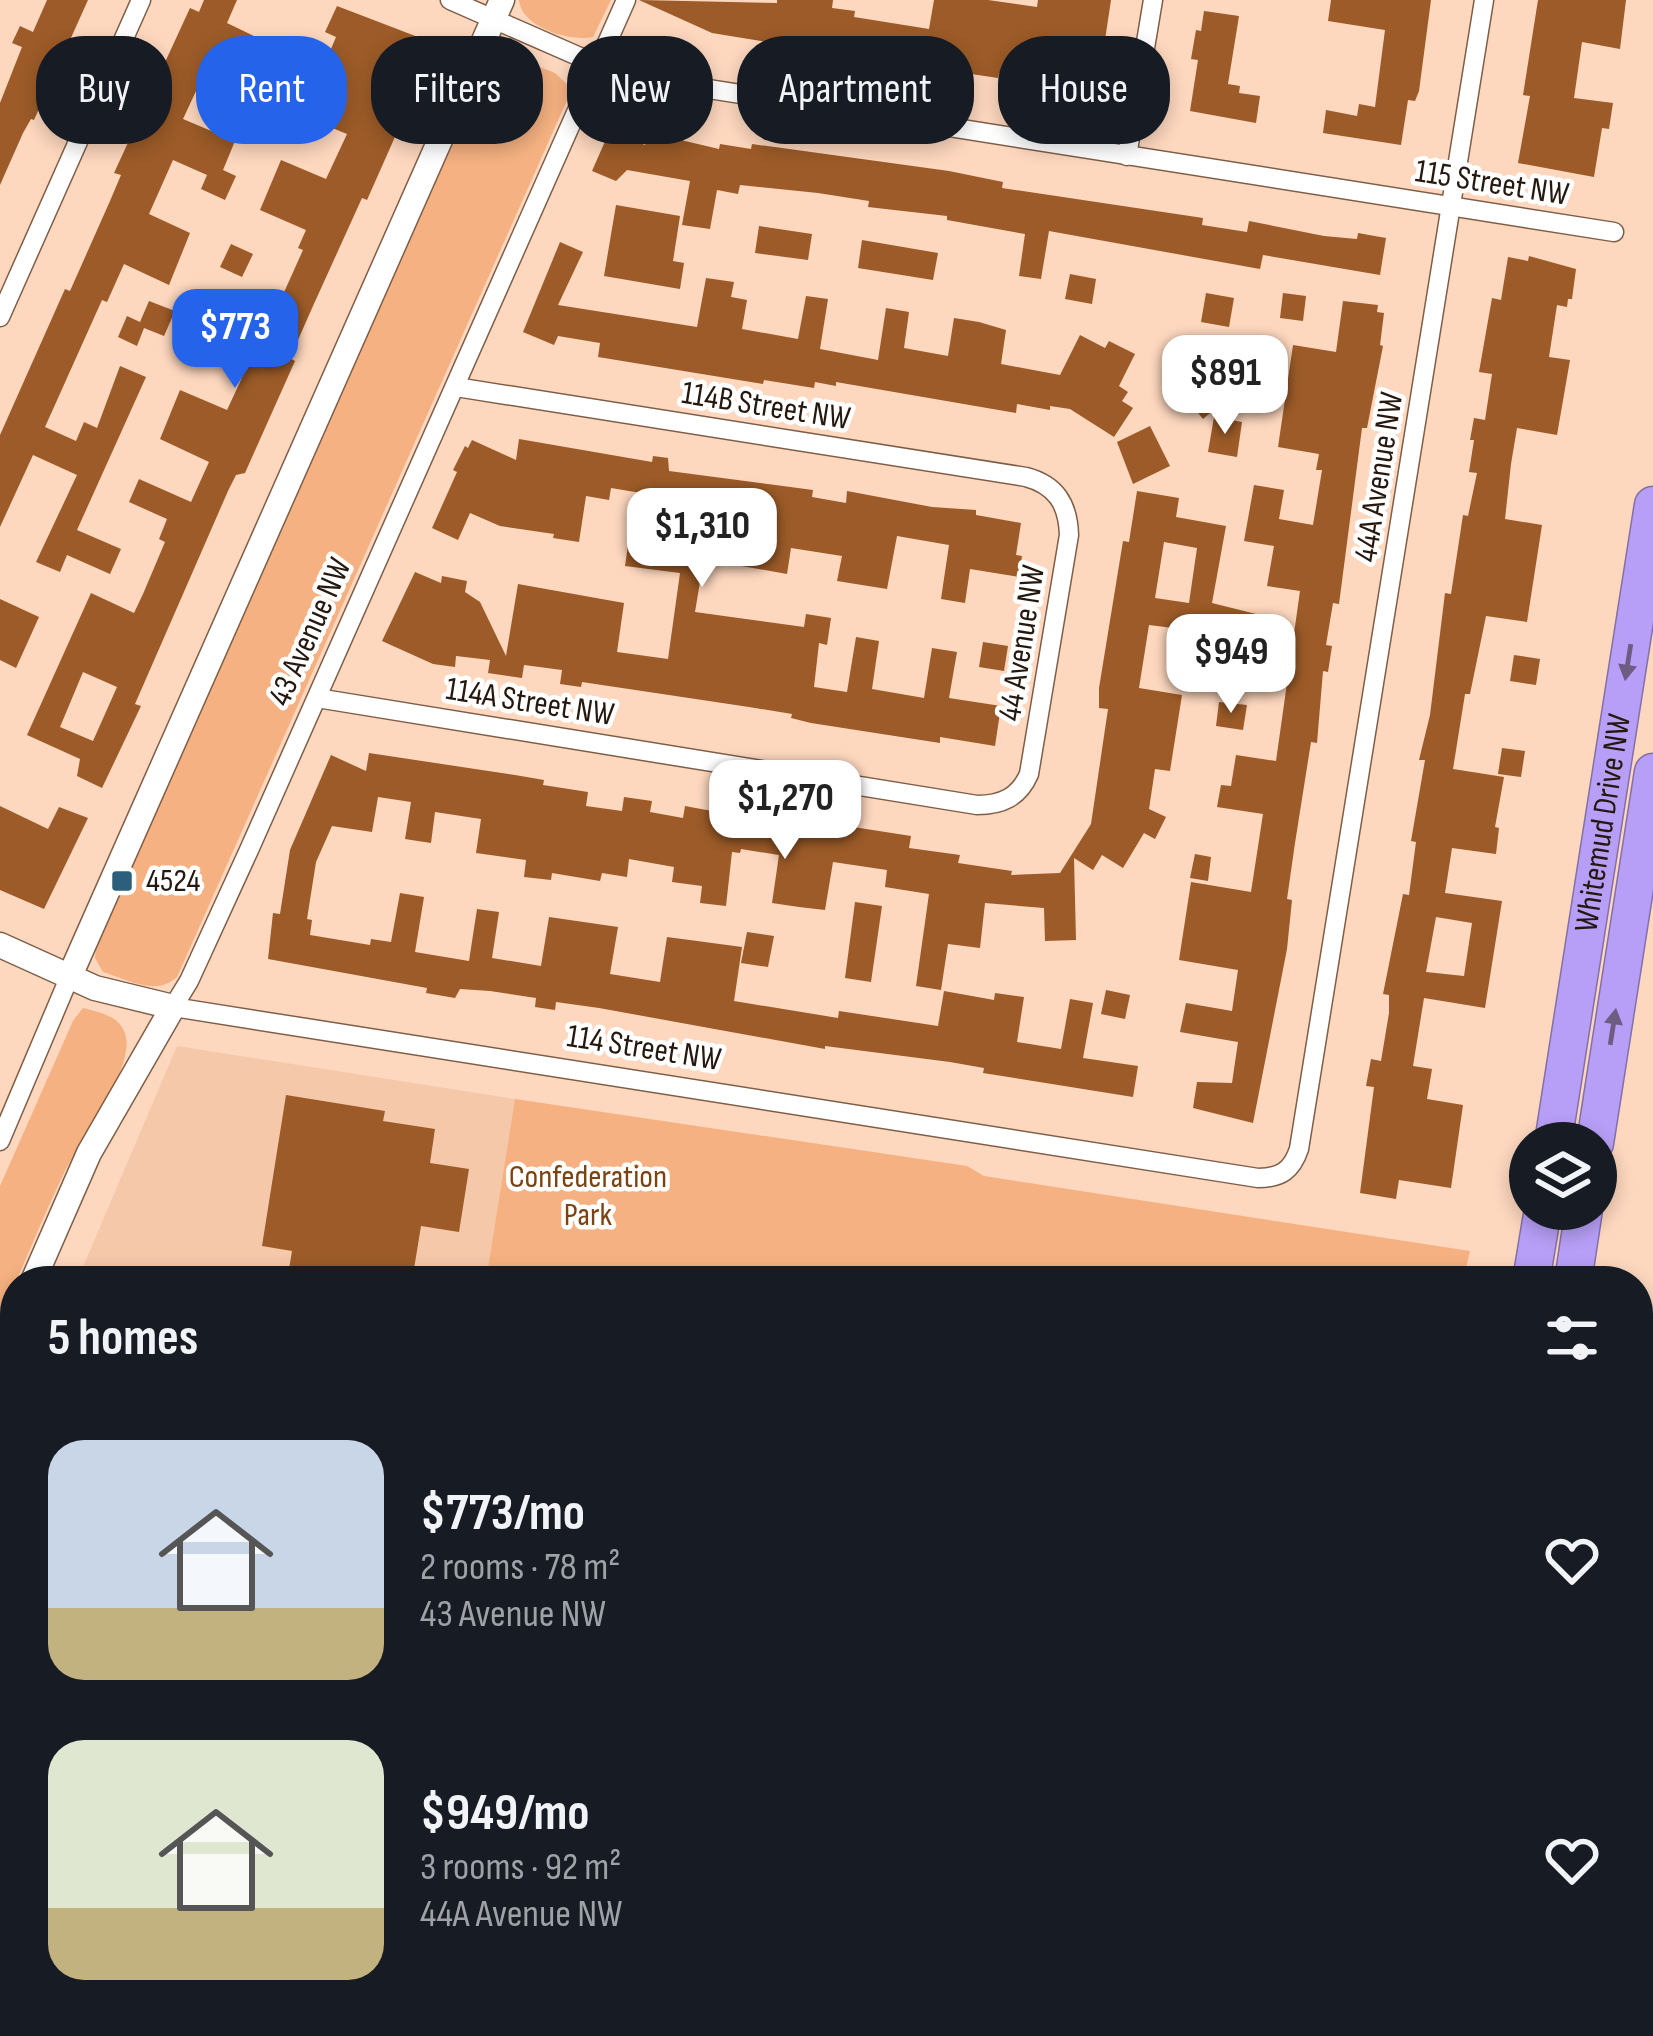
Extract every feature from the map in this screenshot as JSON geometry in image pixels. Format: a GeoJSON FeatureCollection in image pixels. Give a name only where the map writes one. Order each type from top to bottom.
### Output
{"type":"FeatureCollection","features":[{"type":"Feature","properties":{"kind":"highway","name":"Whitemud Drive NW"},"geometry":{"type":"LineString","coordinates":[[1556,1122],[1653,505]]}},
{"type":"Feature","properties":{"kind":"highway","name":"Whitemud Drive NW"},"geometry":{"type":"LineString","coordinates":[[1597,1122],[1653,772]]}},
{"type":"Feature","properties":{"kind":"highway"},"geometry":{"type":"LineString","coordinates":[[1534,1266],[1540,1230]]}},
{"type":"Feature","properties":{"kind":"highway"},"geometry":{"type":"LineString","coordinates":[[1575,1266],[1581,1230]]}},
{"type":"Feature","properties":{"kind":"street"},"geometry":{"type":"LineString","coordinates":[[0,317],[141,0]]}},
{"type":"Feature","properties":{"kind":"street","name":"115 Street NW"},"geometry":{"type":"LineString","coordinates":[[450,0],[497,10],[567,47]]}},
{"type":"Feature","properties":{"kind":"street","name":"43 Avenue NW"},"geometry":{"type":"LineString","coordinates":[[610,36],[626,0]]}},
{"type":"Feature","properties":{"kind":"street"},"geometry":{"type":"LineString","coordinates":[[1127,156],[1153,0]]}},
{"type":"Feature","properties":{"kind":"street","name":"44A Avenue NW"},"geometry":{"type":"LineString","coordinates":[[1286,1171],[1294,1163],[1303,1126],[1484,0]]}},
{"type":"Feature","properties":{"kind":"street"},"geometry":{"type":"LineString","coordinates":[[0,1141],[497,10]]}},
{"type":"Feature","properties":{"kind":"street","name":"115 Street NW"},"geometry":{"type":"LineString","coordinates":[[713,90],[1614,232]]}},
{"type":"Feature","properties":{"kind":"street","name":"43 Avenue NW"},"geometry":{"type":"LineString","coordinates":[[40,1266],[89,1154],[189,981],[567,133]]}},
{"type":"Feature","properties":{"kind":"street","name":"114B Street NW"},"geometry":{"type":"LineString","coordinates":[[455,387],[1026,477],[1046,484],[1060,498]]}},
{"type":"Feature","properties":{"kind":"street","name":"44 Avenue NW"},"geometry":{"type":"LineString","coordinates":[[1017,794],[1033,764],[1069,535],[1060,498]]}},
{"type":"Feature","properties":{"kind":"street","name":"114A Street NW"},"geometry":{"type":"LineString","coordinates":[[316,698],[977,805],[1017,794]]}},
{"type":"Feature","properties":{"kind":"street","name":"114 Street NW"},"geometry":{"type":"LineString","coordinates":[[0,945],[69,978],[173,1007],[1258,1178],[1274,1178],[1286,1171]]}},
{"type":"Feature","properties":{"kind":"shaded area"},"geometry":{"type":"Polygon","coordinates":[[[177,1046],[515,1099],[489,1266],[83,1266],[177,1046]]]}},
{"type":"Feature","properties":{"kind":"green space"},"geometry":{"type":"Polygon","coordinates":[[[519,0],[611,0],[593,36],[560,35],[537,25],[519,0]]]}},
{"type":"Feature","properties":{"kind":"green space"},"geometry":{"type":"Polygon","coordinates":[[[543,68],[555,73],[567,84],[567,100],[177,977],[151,986],[103,972],[95,958],[452,144],[543,144],[543,68]]]}},
{"type":"Feature","properties":{"kind":"green space"},"geometry":{"type":"Polygon","coordinates":[[[83,1008],[120,1024],[126,1037],[122,1068],[64,1173],[23,1266],[0,1266],[0,1186],[83,1008]]]}},
{"type":"Feature","properties":{"kind":"green space","name":"Confederation Park"},"geometry":{"type":"Polygon","coordinates":[[[515,1099],[967,1166],[984,1176],[1470,1251],[1466,1266],[488,1266],[515,1099]]]}},
{"type":"Feature","properties":{"kind":"building"},"geometry":{"type":"Polygon","coordinates":[[[47,0],[88,0],[72,36],[36,36],[36,116],[0,185],[0,103],[22,47],[12,43],[20,26],[33,32],[47,0]]]}},
{"type":"Feature","properties":{"kind":"building"},"geometry":{"type":"Polygon","coordinates":[[[204,0],[237,0],[227,23],[254,36],[196,36],[196,91],[183,119],[196,124],[196,144],[234,144],[223,170],[236,176],[225,200],[201,189],[207,175],[173,160],[149,214],[190,233],[169,285],[124,264],[107,302],[102,300],[45,427],[76,441],[84,422],[97,428],[120,366],[146,377],[77,530],[121,549],[110,574],[67,555],[60,572],[36,562],[77,475],[33,455],[0,527],[0,435],[121,175],[114,173],[127,144],[172,144],[172,47],[190,8],[199,12],[204,0]]]}},
{"type":"Feature","properties":{"kind":"building"},"geometry":{"type":"Polygon","coordinates":[[[639,0],[833,0],[832,8],[855,11],[854,17],[929,29],[934,0],[988,0],[1037,7],[1038,0],[1111,0],[1106,36],[998,36],[998,78],[974,74],[974,36],[737,37],[712,33],[639,0]]]}},
{"type":"Feature","properties":{"kind":"building"},"geometry":{"type":"Polygon","coordinates":[[[1331,0],[1431,0],[1419,91],[1415,101],[1408,100],[1401,145],[1323,133],[1326,110],[1357,116],[1359,104],[1375,107],[1385,30],[1328,21],[1331,0]]]}},
{"type":"Feature","properties":{"kind":"building"},"geometry":{"type":"Polygon","coordinates":[[[1538,0],[1626,0],[1620,49],[1582,42],[1574,98],[1613,103],[1609,129],[1602,128],[1594,177],[1518,163],[1530,96],[1523,95],[1538,0]]]}},
{"type":"Feature","properties":{"kind":"building"},"geometry":{"type":"Polygon","coordinates":[[[337,6],[415,36],[371,36],[371,144],[392,144],[313,306],[290,358],[295,361],[245,473],[236,475],[228,491],[135,704],[141,706],[102,788],[77,776],[80,759],[27,735],[91,593],[134,613],[143,594],[165,542],[159,539],[167,519],[129,502],[139,479],[191,502],[209,462],[160,439],[180,390],[227,410],[247,367],[201,346],[224,294],[267,313],[274,296],[281,299],[303,250],[298,248],[306,230],[260,210],[281,160],[326,179],[342,144],[347,144],[347,36],[325,32],[337,6]],[[83,672],[60,727],[93,741],[117,687],[83,672]]]}},
{"type":"Feature","properties":{"kind":"building"},"geometry":{"type":"Polygon","coordinates":[[[1204,11],[1239,16],[1228,84],[1240,86],[1239,93],[1260,96],[1256,123],[1190,111],[1198,60],[1191,59],[1204,11]]]}},
{"type":"Feature","properties":{"kind":"building"},"geometry":{"type":"Polygon","coordinates":[[[604,144],[698,144],[719,149],[720,144],[751,149],[752,144],[949,171],[1003,182],[1002,188],[1203,218],[1202,225],[1247,232],[1249,221],[1324,236],[1357,239],[1358,233],[1386,238],[1380,275],[1263,255],[1260,269],[1049,231],[1041,279],[1019,276],[1025,234],[947,220],[947,216],[868,207],[869,201],[740,185],[738,194],[717,190],[710,229],[682,225],[690,181],[627,170],[616,181],[592,171],[604,144]]]}},
{"type":"Feature","properties":{"kind":"building"},"geometry":{"type":"Polygon","coordinates":[[[616,205],[680,216],[673,261],[684,263],[680,289],[604,276],[616,205]]]}},
{"type":"Feature","properties":{"kind":"building"},"geometry":{"type":"Polygon","coordinates":[[[759,226],[812,234],[808,260],[755,253],[759,226]]]}},
{"type":"Feature","properties":{"kind":"building"},"geometry":{"type":"Polygon","coordinates":[[[862,240],[938,253],[933,280],[858,268],[862,240]]]}},
{"type":"Feature","properties":{"kind":"building"},"geometry":{"type":"Polygon","coordinates":[[[560,242],[583,252],[558,305],[697,327],[706,278],[734,282],[731,297],[747,300],[742,329],[798,339],[806,296],[828,299],[820,349],[878,360],[886,308],[909,312],[904,348],[948,356],[954,318],[979,322],[1006,330],[1001,364],[1060,375],[1080,335],[1105,348],[1109,341],[1135,354],[1119,386],[1128,392],[1122,401],[1133,408],[1114,437],[1070,409],[1017,404],[1016,413],[836,382],[836,386],[815,382],[814,388],[764,380],[763,384],[598,357],[600,343],[558,336],[554,345],[523,332],[560,242]]]}},
{"type":"Feature","properties":{"kind":"building"},"geometry":{"type":"Polygon","coordinates":[[[231,244],[253,254],[242,277],[220,267],[231,244]]]}},
{"type":"Feature","properties":{"kind":"building"},"geometry":{"type":"Polygon","coordinates":[[[1529,256],[1576,269],[1572,299],[1567,307],[1557,305],[1549,357],[1570,360],[1557,435],[1517,428],[1505,519],[1542,525],[1527,622],[1486,616],[1470,694],[1465,694],[1453,769],[1504,777],[1495,827],[1499,828],[1496,854],[1452,848],[1445,893],[1502,901],[1485,1008],[1424,998],[1413,1066],[1432,1069],[1427,1099],[1463,1105],[1451,1188],[1399,1180],[1396,1199],[1360,1193],[1374,1087],[1366,1086],[1371,1059],[1381,1061],[1389,1013],[1389,995],[1383,994],[1403,894],[1409,895],[1416,842],[1411,841],[1425,760],[1419,760],[1430,715],[1445,593],[1451,594],[1463,515],[1468,516],[1477,473],[1469,472],[1474,440],[1470,440],[1474,418],[1485,420],[1492,374],[1479,372],[1492,298],[1501,300],[1508,257],[1528,261],[1529,256]],[[1436,917],[1426,972],[1464,976],[1472,923],[1436,917]]]}},
{"type":"Feature","properties":{"kind":"building"},"geometry":{"type":"Polygon","coordinates":[[[1070,274],[1096,279],[1092,304],[1065,299],[1070,274]]]}},
{"type":"Feature","properties":{"kind":"building"},"geometry":{"type":"Polygon","coordinates":[[[1206,293],[1234,298],[1229,327],[1201,322],[1206,293]]]}},
{"type":"Feature","properties":{"kind":"building"},"geometry":{"type":"Polygon","coordinates":[[[1283,293],[1306,296],[1303,321],[1280,318],[1283,293]]]}},
{"type":"Feature","properties":{"kind":"building"},"geometry":{"type":"Polygon","coordinates":[[[149,301],[175,311],[164,336],[144,328],[137,346],[118,337],[127,316],[140,322],[149,301]]]}},
{"type":"Feature","properties":{"kind":"building"},"geometry":{"type":"Polygon","coordinates":[[[1343,301],[1378,305],[1377,312],[1384,313],[1383,346],[1367,428],[1362,428],[1339,604],[1333,603],[1326,645],[1332,646],[1328,672],[1323,671],[1317,743],[1311,742],[1295,843],[1287,899],[1292,900],[1287,949],[1253,1123],[1193,1108],[1197,1082],[1232,1083],[1238,1042],[1180,1032],[1186,1003],[1232,1011],[1238,970],[1179,960],[1191,882],[1251,892],[1263,814],[1217,807],[1221,785],[1231,786],[1236,755],[1276,761],[1300,591],[1267,586],[1274,546],[1244,541],[1254,485],[1284,490],[1279,519],[1313,525],[1322,470],[1316,470],[1319,454],[1278,447],[1293,345],[1336,352],[1343,301]]]}},
{"type":"Feature","properties":{"kind":"building"},"geometry":{"type":"Polygon","coordinates":[[[1224,360],[1244,384],[1203,419],[1181,392],[1224,360]]]}},
{"type":"Feature","properties":{"kind":"building"},"geometry":{"type":"Polygon","coordinates":[[[1214,417],[1242,422],[1237,457],[1208,452],[1214,417]]]}},
{"type":"Feature","properties":{"kind":"building"},"geometry":{"type":"Polygon","coordinates":[[[1150,426],[1170,466],[1133,484],[1117,442],[1150,426]]]}},
{"type":"Feature","properties":{"kind":"building"},"geometry":{"type":"Polygon","coordinates":[[[519,439],[652,462],[653,456],[668,458],[669,471],[813,490],[812,497],[846,503],[847,491],[976,510],[976,515],[1021,523],[1016,555],[1022,556],[1019,577],[970,569],[965,603],[941,599],[949,545],[897,536],[887,589],[837,581],[842,556],[791,548],[787,574],[708,560],[716,513],[662,505],[657,545],[705,552],[695,612],[804,627],[806,614],[831,618],[827,645],[819,643],[814,687],[847,692],[856,637],[879,641],[872,689],[924,698],[932,648],[957,652],[949,698],[1001,706],[995,746],[940,737],[940,743],[811,723],[791,718],[792,714],[582,682],[581,687],[560,684],[562,670],[524,665],[522,678],[488,673],[490,660],[456,656],[455,667],[433,664],[382,641],[415,572],[441,583],[442,576],[467,581],[465,592],[480,602],[506,656],[518,584],[624,603],[617,652],[668,659],[680,573],[625,566],[630,531],[641,533],[647,494],[611,488],[609,500],[586,496],[579,542],[500,526],[470,513],[458,540],[432,528],[465,446],[472,440],[516,460],[519,439]]]}},
{"type":"Feature","properties":{"kind":"building"},"geometry":{"type":"Polygon","coordinates":[[[1137,491],[1179,498],[1176,517],[1226,526],[1212,603],[1256,614],[1252,638],[1149,625],[1139,688],[1182,695],[1170,771],[1155,769],[1149,809],[1166,817],[1155,839],[1144,833],[1123,868],[1102,855],[1093,870],[1074,858],[1076,940],[1045,941],[1044,908],[985,903],[980,948],[948,944],[941,990],[916,986],[929,894],[885,887],[887,870],[833,862],[825,910],[799,907],[772,903],[779,855],[741,849],[732,852],[726,906],[700,903],[702,886],[672,882],[674,867],[629,859],[627,877],[602,873],[600,881],[552,873],[551,880],[524,877],[526,860],[476,853],[481,819],[435,812],[431,843],[405,839],[411,802],[378,797],[372,832],[332,826],[316,862],[307,919],[312,920],[310,935],[370,945],[371,939],[391,942],[400,893],[424,897],[415,952],[469,961],[477,909],[499,912],[492,958],[541,966],[549,917],[618,927],[610,974],[660,982],[667,937],[742,947],[734,1001],[838,1018],[839,1011],[938,1026],[944,991],[994,1000],[995,993],[1024,997],[1017,1042],[1061,1049],[1070,999],[1093,1003],[1083,1058],[1138,1066],[1133,1097],[983,1073],[984,1068],[950,1062],[825,1049],[599,1008],[556,1002],[555,1010],[535,1007],[536,998],[490,991],[460,989],[455,998],[426,993],[427,988],[268,959],[273,913],[280,914],[290,850],[331,755],[366,771],[369,753],[544,780],[543,785],[588,792],[586,806],[622,811],[624,797],[652,801],[650,812],[683,818],[685,806],[911,836],[909,848],[960,855],[958,863],[1012,871],[1011,875],[1060,873],[1091,824],[1108,709],[1099,708],[1099,688],[1123,541],[1129,542],[1137,491]],[[1164,542],[1155,598],[1189,603],[1197,548],[1164,542]]]}},
{"type":"Feature","properties":{"kind":"building"},"geometry":{"type":"Polygon","coordinates":[[[0,599],[39,617],[16,668],[0,660],[0,599]]]}},
{"type":"Feature","properties":{"kind":"building"},"geometry":{"type":"Polygon","coordinates":[[[983,642],[1008,646],[1004,671],[979,667],[983,642]]]}},
{"type":"Feature","properties":{"kind":"building"},"geometry":{"type":"Polygon","coordinates":[[[1514,655],[1540,659],[1536,685],[1510,681],[1514,655]]]}},
{"type":"Feature","properties":{"kind":"building"},"geometry":{"type":"Polygon","coordinates":[[[1219,702],[1247,705],[1243,730],[1216,726],[1219,702]]]}},
{"type":"Feature","properties":{"kind":"building"},"geometry":{"type":"Polygon","coordinates":[[[1502,748],[1525,751],[1521,777],[1498,774],[1502,748]]]}},
{"type":"Feature","properties":{"kind":"building"},"geometry":{"type":"Polygon","coordinates":[[[0,806],[48,829],[59,807],[88,818],[44,909],[0,890],[0,806]]]}},
{"type":"Feature","properties":{"kind":"building"},"geometry":{"type":"Polygon","coordinates":[[[1195,854],[1211,857],[1208,881],[1190,878],[1195,854]]]}},
{"type":"Feature","properties":{"kind":"building"},"geometry":{"type":"Polygon","coordinates":[[[855,902],[882,906],[871,982],[845,978],[855,902]]]}},
{"type":"Feature","properties":{"kind":"building"},"geometry":{"type":"Polygon","coordinates":[[[747,932],[774,936],[768,967],[741,963],[747,932]]]}},
{"type":"Feature","properties":{"kind":"building"},"geometry":{"type":"Polygon","coordinates":[[[1106,990],[1130,995],[1125,1019],[1101,1014],[1106,990]]]}},
{"type":"Feature","properties":{"kind":"building"},"geometry":{"type":"Polygon","coordinates":[[[286,1095],[385,1111],[383,1121],[435,1129],[430,1163],[469,1169],[459,1232],[421,1226],[414,1266],[290,1266],[292,1251],[262,1246],[286,1095]]]}},
{"type":"Feature","properties":{"kind":"place","name":"4524"},"geometry":{"type":"Point","coordinates":[122,881]}}]}
